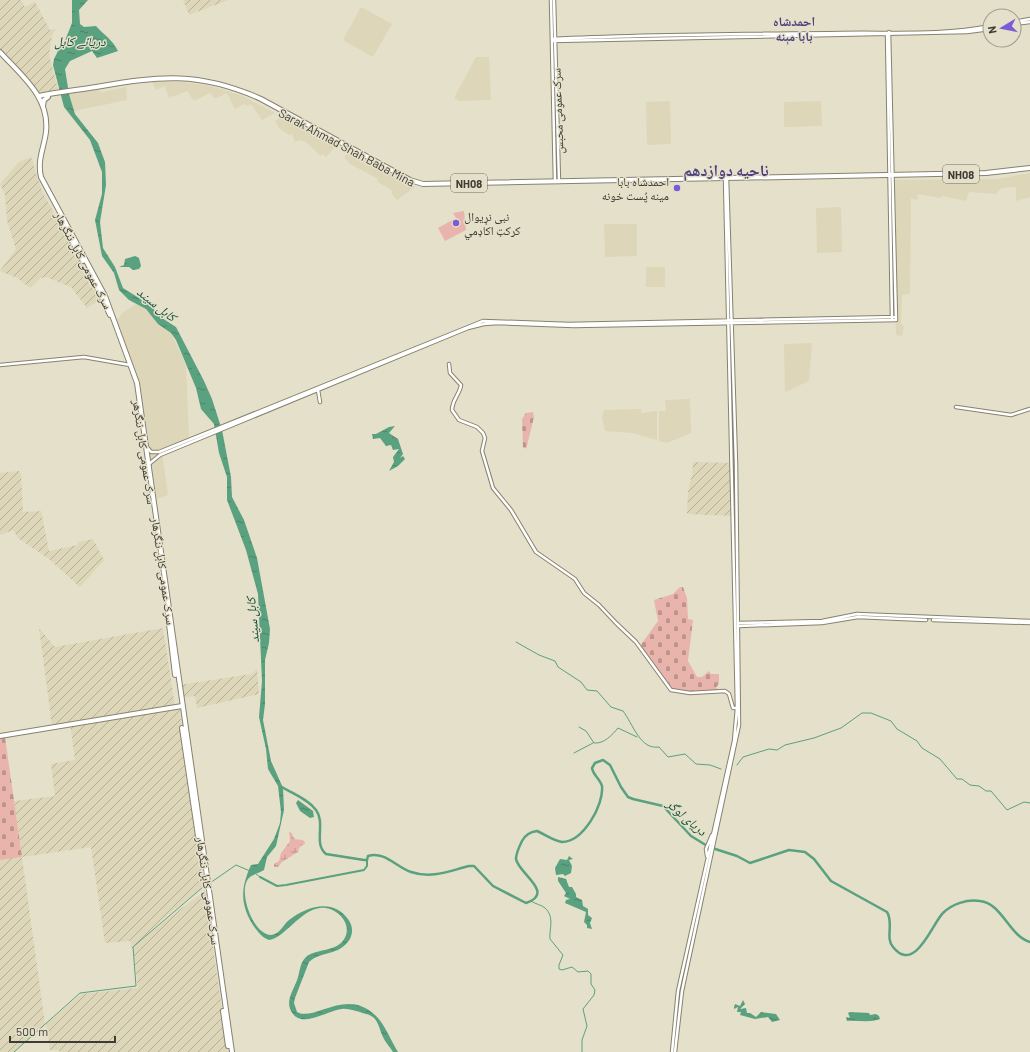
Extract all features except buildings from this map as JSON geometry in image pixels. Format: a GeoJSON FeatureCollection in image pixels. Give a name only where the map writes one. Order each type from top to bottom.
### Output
{"type":"FeatureCollection","features":[{"type":"Feature","properties":{"kind":"highway"},"geometry":{"type":"LineString","coordinates":[[0,53],[38,97]]}},
{"type":"Feature","properties":{"kind":"highway","name":"NH08"},"geometry":{"type":"LineString","coordinates":[[38,97],[140,79],[170,79],[209,82],[241,90],[261,99],[419,183],[557,182],[1028,171]]}},
{"type":"Feature","properties":{"kind":"highway","name":"Sarak Ahmad Shah Baba Mina"},"geometry":{"type":"LineString","coordinates":[[170,79],[214,85],[247,95],[409,181],[422,186],[891,175]]}},
{"type":"Feature","properties":{"kind":"highway","name":"NH08"},"geometry":{"type":"LineString","coordinates":[[38,97],[48,97],[55,94]]}},
{"type":"Feature","properties":{"kind":"highway","name":"سرک عمومی کابل ننگرهار"},"geometry":{"type":"LineString","coordinates":[[38,97],[43,109],[46,129],[38,159],[39,178],[105,302],[137,383],[230,1052]]}},
{"type":"Feature","properties":{"kind":"highway","name":"سرک عمومی کابل ننگرهار"},"geometry":{"type":"LineString","coordinates":[[38,97],[44,126],[41,147]]}},
{"type":"Feature","properties":{"kind":"highway"},"geometry":{"type":"LineString","coordinates":[[43,109],[44,100],[48,97]]}},
{"type":"Feature","properties":{"kind":"highway","name":"NH08"},"geometry":{"type":"LineString","coordinates":[[891,175],[926,178],[1014,175],[1028,171]]}},
{"type":"Feature","properties":{"kind":"highway","name":"سرک عمومی کابل ننگرهر"},"geometry":{"type":"LineString","coordinates":[[130,365],[146,457],[181,706]]}},
{"type":"Feature","properties":{"kind":"highway"},"geometry":{"type":"LineString","coordinates":[[0,736],[181,706]]}},
{"type":"Feature","properties":{"kind":"street","name":"سرک عمومی محبس"},"geometry":{"type":"LineString","coordinates":[[553,0],[557,182]]}},
{"type":"Feature","properties":{"kind":"street"},"geometry":{"type":"LineString","coordinates":[[554,40],[888,34],[982,29]]}},
{"type":"Feature","properties":{"kind":"street"},"geometry":{"type":"LineString","coordinates":[[149,464],[155,457],[225,427],[483,321],[569,324],[894,318],[888,34]]}},
{"type":"Feature","properties":{"kind":"street"},"geometry":{"type":"LineString","coordinates":[[676,1052],[678,1013],[689,948],[707,856],[710,849],[734,741],[737,708],[735,496],[737,456],[726,178]]}},
{"type":"Feature","properties":{"kind":"street"},"geometry":{"type":"LineString","coordinates":[[269,409],[468,328],[484,324],[574,326],[731,321]]}},
{"type":"Feature","properties":{"kind":"street"},"geometry":{"type":"LineString","coordinates":[[672,1052],[678,991],[739,725],[739,624],[731,321]]}},
{"type":"Feature","properties":{"kind":"street"},"geometry":{"type":"LineString","coordinates":[[0,365],[84,357],[130,365]]}},
{"type":"Feature","properties":{"kind":"street"},"geometry":{"type":"LineString","coordinates":[[449,364],[450,373],[461,385],[460,390],[455,395],[452,410],[459,420],[477,426],[483,433],[485,438],[482,451],[486,459],[493,488],[511,510],[536,552],[575,579],[584,593],[599,605],[636,642],[671,690],[690,693],[728,692],[733,708],[737,708]]}},
{"type":"Feature","properties":{"kind":"street"},"geometry":{"type":"LineString","coordinates":[[318,390],[320,402]]}},
{"type":"Feature","properties":{"kind":"street"},"geometry":{"type":"LineString","coordinates":[[956,407],[1012,415],[1030,409]]}},
{"type":"Feature","properties":{"kind":"street"},"geometry":{"type":"LineString","coordinates":[[146,445],[151,452],[159,452],[211,433]]}},
{"type":"Feature","properties":{"kind":"street"},"geometry":{"type":"LineString","coordinates":[[739,624],[822,621],[857,614],[1030,622]]}},
{"type":"Feature","properties":{"kind":"street"},"geometry":{"type":"LineString","coordinates":[[710,849],[709,841],[713,833]]}},
{"type":"Feature","properties":{"kind":"shaded area"},"geometry":{"type":"Polygon","coordinates":[[[0,0],[21,0],[25,7],[35,2],[50,30],[56,29],[52,35],[49,55],[59,92],[39,96],[0,52],[0,0]]]}},
{"type":"Feature","properties":{"kind":"shaded area"},"geometry":{"type":"Polygon","coordinates":[[[183,0],[228,0],[189,15],[183,0]]]}},
{"type":"Feature","properties":{"kind":"shaded area"},"geometry":{"type":"Polygon","coordinates":[[[361,7],[392,24],[373,57],[343,40],[361,7]]]}},
{"type":"Feature","properties":{"kind":"shaded area"},"geometry":{"type":"Polygon","coordinates":[[[476,57],[489,57],[491,100],[459,101],[454,98],[476,57]]]}},
{"type":"Feature","properties":{"kind":"shaded area"},"geometry":{"type":"Polygon","coordinates":[[[152,82],[182,82],[211,86],[243,96],[275,113],[262,120],[251,104],[247,106],[245,104],[235,109],[227,93],[214,98],[210,93],[194,101],[187,91],[169,98],[165,86],[156,90],[152,82]]]}},
{"type":"Feature","properties":{"kind":"shaded area"},"geometry":{"type":"Polygon","coordinates":[[[126,87],[127,100],[74,111],[69,93],[98,89],[101,92],[126,87]]]}},
{"type":"Feature","properties":{"kind":"shaded area"},"geometry":{"type":"Polygon","coordinates":[[[670,101],[671,144],[647,145],[646,102],[670,101]]]}},
{"type":"Feature","properties":{"kind":"shaded area"},"geometry":{"type":"Polygon","coordinates":[[[821,101],[822,126],[784,127],[784,102],[821,101]]]}},
{"type":"Feature","properties":{"kind":"shaded area"},"geometry":{"type":"Polygon","coordinates":[[[282,116],[337,145],[326,157],[323,154],[321,156],[306,142],[299,140],[295,142],[292,134],[289,135],[279,128],[275,121],[282,116]]]}},
{"type":"Feature","properties":{"kind":"shaded area"},"geometry":{"type":"Polygon","coordinates":[[[349,152],[415,187],[397,200],[391,193],[393,191],[377,181],[378,179],[350,164],[344,157],[349,152]]]}},
{"type":"Feature","properties":{"kind":"shaded area"},"geometry":{"type":"Polygon","coordinates":[[[31,157],[42,191],[101,299],[87,308],[71,287],[46,277],[41,278],[30,288],[17,278],[0,271],[16,249],[7,221],[5,195],[0,184],[19,162],[31,157]]]}},
{"type":"Feature","properties":{"kind":"shaded area"},"geometry":{"type":"Polygon","coordinates":[[[1030,173],[1030,197],[1016,201],[1016,187],[1001,188],[996,194],[969,192],[966,201],[942,196],[941,198],[918,194],[917,200],[911,198],[910,294],[902,295],[901,324],[904,326],[902,336],[896,335],[892,180],[997,179],[1030,173]]]}},
{"type":"Feature","properties":{"kind":"shaded area"},"geometry":{"type":"Polygon","coordinates":[[[841,207],[842,252],[817,253],[816,208],[841,207]]]}},
{"type":"Feature","properties":{"kind":"shaded area"},"geometry":{"type":"Polygon","coordinates":[[[604,224],[637,224],[637,256],[605,257],[604,224]]]}},
{"type":"Feature","properties":{"kind":"shaded area"},"geometry":{"type":"Polygon","coordinates":[[[646,267],[665,267],[665,287],[646,287],[646,267]]]}},
{"type":"Feature","properties":{"kind":"shaded area"},"geometry":{"type":"Polygon","coordinates":[[[138,303],[152,315],[160,325],[171,333],[186,365],[189,438],[185,446],[162,452],[168,495],[157,499],[140,383],[115,318],[119,318],[122,313],[138,303]]]}},
{"type":"Feature","properties":{"kind":"shaded area"},"geometry":{"type":"Polygon","coordinates":[[[812,343],[809,381],[785,392],[784,344],[812,343]]]}},
{"type":"Feature","properties":{"kind":"shaded area"},"geometry":{"type":"Polygon","coordinates":[[[690,399],[691,433],[667,443],[659,441],[659,411],[666,411],[665,400],[690,399]]]}},
{"type":"Feature","properties":{"kind":"shaded area"},"geometry":{"type":"Polygon","coordinates":[[[641,409],[641,413],[657,411],[657,440],[632,433],[605,431],[602,418],[604,410],[641,409]]]}},
{"type":"Feature","properties":{"kind":"shaded area"},"geometry":{"type":"Polygon","coordinates":[[[693,462],[733,463],[734,516],[687,514],[688,492],[692,477],[693,462]]]}},
{"type":"Feature","properties":{"kind":"shaded area"},"geometry":{"type":"Polygon","coordinates":[[[19,471],[21,474],[23,512],[41,511],[49,551],[78,545],[78,542],[93,539],[104,560],[80,587],[49,559],[18,538],[13,530],[0,535],[0,473],[19,471]]]}},
{"type":"Feature","properties":{"kind":"shaded area"},"geometry":{"type":"Polygon","coordinates":[[[39,628],[55,647],[163,628],[175,707],[179,706],[205,885],[164,918],[133,948],[131,948],[130,941],[105,943],[91,847],[22,857],[14,801],[55,796],[51,764],[75,760],[70,723],[52,726],[39,628]]]}},
{"type":"Feature","properties":{"kind":"shaded area"},"geometry":{"type":"Polygon","coordinates":[[[257,669],[259,694],[197,708],[195,696],[182,698],[179,685],[252,674],[257,669]]]}},
{"type":"Feature","properties":{"kind":"shaded area"},"geometry":{"type":"Polygon","coordinates":[[[22,857],[45,1024],[14,1052],[0,1052],[0,860],[22,857]]]}},
{"type":"Feature","properties":{"kind":"shaded area"},"geometry":{"type":"Polygon","coordinates":[[[205,891],[228,1052],[60,1052],[59,1050],[50,1050],[46,1024],[81,994],[138,988],[133,948],[171,916],[205,891]]]}},
{"type":"Feature","properties":{"kind":"green space","name":"نبی نړیوال کرکټ اکاډمي"},"geometry":{"type":"Polygon","coordinates":[[[464,211],[466,230],[445,241],[438,228],[456,218],[453,213],[464,211]]]}},
{"type":"Feature","properties":{"kind":"green space"},"geometry":{"type":"Polygon","coordinates":[[[533,412],[534,417],[526,450],[526,448],[523,448],[522,419],[526,413],[533,412]]]}},
{"type":"Feature","properties":{"kind":"green space"},"geometry":{"type":"Polygon","coordinates":[[[680,587],[683,587],[687,598],[688,619],[693,620],[688,661],[697,677],[702,677],[709,671],[711,674],[719,674],[719,683],[716,688],[722,692],[711,694],[671,690],[640,646],[658,621],[654,600],[673,594],[680,587]]]}},
{"type":"Feature","properties":{"kind":"green space"},"geometry":{"type":"Polygon","coordinates":[[[0,736],[5,737],[22,857],[0,860],[0,736]]]}},
{"type":"Feature","properties":{"kind":"green space"},"geometry":{"type":"Polygon","coordinates":[[[289,832],[292,833],[295,838],[303,840],[305,843],[299,848],[298,852],[282,862],[278,867],[274,867],[274,864],[279,861],[281,853],[290,841],[289,832]]]}},
{"type":"Feature","properties":{"kind":"water","name":"دریائے کابل"},"geometry":{"type":"Polygon","coordinates":[[[72,0],[88,0],[79,10],[80,24],[84,27],[96,26],[111,41],[118,51],[97,58],[92,51],[70,61],[65,69],[69,94],[75,114],[98,143],[105,162],[106,185],[100,222],[103,248],[115,267],[123,288],[147,303],[165,320],[176,327],[204,381],[212,399],[222,430],[231,477],[232,497],[244,520],[257,558],[270,629],[269,643],[265,660],[265,704],[263,720],[271,761],[283,788],[284,810],[276,846],[267,857],[264,870],[249,878],[245,885],[246,902],[249,912],[258,928],[264,933],[271,935],[279,931],[296,915],[312,908],[327,906],[342,912],[352,927],[350,939],[345,945],[335,951],[314,958],[309,962],[295,998],[294,1003],[297,1012],[304,1014],[312,1013],[342,1004],[353,1004],[364,1007],[379,1019],[398,1052],[393,1052],[384,1039],[376,1020],[369,1015],[344,1009],[336,1010],[310,1019],[303,1019],[298,1018],[290,1009],[289,1000],[297,982],[301,964],[310,954],[329,949],[342,942],[346,936],[347,930],[343,918],[333,910],[326,908],[312,910],[281,934],[269,940],[263,937],[257,930],[246,912],[243,890],[247,874],[251,865],[258,864],[274,839],[280,823],[281,812],[278,786],[268,769],[266,749],[259,717],[262,681],[258,594],[246,550],[227,500],[227,477],[219,453],[214,424],[201,409],[196,388],[176,340],[171,333],[158,324],[146,309],[129,300],[119,290],[114,273],[102,256],[95,220],[102,194],[102,172],[90,140],[64,107],[53,65],[54,59],[58,51],[62,48],[72,23],[72,0]]]}},
{"type":"Feature","properties":{"kind":"water"},"geometry":{"type":"Polygon","coordinates":[[[135,256],[139,258],[141,266],[139,269],[133,270],[129,267],[119,267],[124,265],[125,259],[135,256]]]}},
{"type":"Feature","properties":{"kind":"water"},"geometry":{"type":"Polygon","coordinates":[[[395,426],[389,433],[398,439],[403,454],[400,458],[403,456],[405,459],[398,466],[389,471],[394,462],[393,457],[399,449],[393,450],[391,445],[386,446],[380,438],[373,439],[372,434],[376,434],[389,427],[395,426]]]}},
{"type":"Feature","properties":{"kind":"water"},"geometry":{"type":"Polygon","coordinates":[[[298,800],[313,811],[314,817],[310,818],[300,811],[296,803],[298,800]]]}},
{"type":"Feature","properties":{"kind":"water"},"geometry":{"type":"Polygon","coordinates":[[[569,856],[573,859],[569,860],[572,866],[571,873],[565,876],[563,874],[556,875],[555,868],[560,859],[567,860],[569,856]]]}},
{"type":"Feature","properties":{"kind":"water"},"geometry":{"type":"Polygon","coordinates":[[[558,877],[566,879],[569,887],[572,887],[576,894],[576,897],[582,900],[583,906],[588,909],[588,915],[592,918],[590,923],[592,929],[587,928],[587,925],[584,922],[586,912],[565,903],[566,900],[570,899],[564,896],[566,893],[558,881],[558,877]]]}},
{"type":"Feature","properties":{"kind":"water"},"geometry":{"type":"Polygon","coordinates":[[[743,1000],[745,1004],[740,1009],[746,1008],[747,1013],[750,1013],[756,1017],[761,1012],[776,1014],[780,1020],[772,1022],[768,1017],[755,1019],[740,1015],[741,1012],[737,1012],[738,1007],[734,1009],[734,1007],[735,1004],[740,1006],[743,1000]]]}},
{"type":"Feature","properties":{"kind":"water"},"geometry":{"type":"Polygon","coordinates":[[[848,1013],[869,1013],[870,1015],[876,1014],[880,1019],[868,1021],[847,1021],[846,1017],[850,1018],[848,1013]]]}},
{"type":"Feature","properties":{"kind":"waterway"},"geometry":{"type":"LineString","coordinates":[[516,642],[539,655],[555,661],[558,667],[581,682],[587,690],[597,691],[611,707],[623,711],[638,735],[647,744],[652,747],[659,747],[668,757],[685,754],[696,764],[710,765],[721,769]]}},
{"type":"Feature","properties":{"kind":"waterway"},"geometry":{"type":"LineString","coordinates":[[737,765],[743,757],[769,749],[777,750],[785,745],[814,738],[841,728],[862,713],[871,713],[891,721],[897,729],[917,741],[922,748],[940,759],[957,779],[962,779],[970,785],[979,786],[986,791],[991,791],[1007,810],[1024,802],[1030,803]]}},
{"type":"Feature","properties":{"kind":"waterway"},"geometry":{"type":"LineString","coordinates":[[579,727],[586,731],[594,743],[604,741],[618,728],[637,737]]}},
{"type":"Feature","properties":{"kind":"waterway"},"geometry":{"type":"LineString","coordinates":[[574,753],[593,743]]}},
{"type":"Feature","properties":{"kind":"waterway","name":"دریای لوگر"},"geometry":{"type":"LineString","coordinates":[[282,787],[305,800],[316,810],[320,821],[320,845],[326,854],[364,860],[367,860],[368,856],[380,856],[406,870],[426,875],[440,874],[474,866],[493,886],[526,903],[534,899],[537,894],[537,888],[518,864],[516,859],[517,852],[522,841],[528,834],[537,831],[552,839],[562,842],[577,836],[591,821],[600,803],[602,786],[592,768],[595,763],[603,760],[610,765],[628,797],[663,806],[691,836],[709,847],[737,856],[750,863],[789,850],[805,852],[814,859],[831,881],[887,912],[890,921],[889,935],[891,943],[893,947],[901,954],[909,955],[916,951],[929,935],[943,913],[955,905],[970,901],[980,901],[988,903],[994,907],[1016,933],[1023,939],[1030,942]]}},
{"type":"Feature","properties":{"kind":"waterway"},"geometry":{"type":"LineString","coordinates":[[260,877],[277,886],[286,885],[364,870],[367,866],[367,860]]}},
{"type":"Feature","properties":{"kind":"waterway"},"geometry":{"type":"LineString","coordinates":[[210,883],[236,865],[250,871]]}},
{"type":"Feature","properties":{"kind":"waterway"},"geometry":{"type":"LineString","coordinates":[[256,874],[260,877]]}},
{"type":"Feature","properties":{"kind":"waterway"},"geometry":{"type":"LineString","coordinates":[[14,1052],[80,993],[136,986],[133,947],[203,887]]}},
{"type":"Feature","properties":{"kind":"waterway"},"geometry":{"type":"LineString","coordinates":[[531,901],[544,907],[550,915],[550,939],[563,955],[559,969],[562,970],[572,967],[578,972],[588,971],[591,974],[591,984],[595,990],[594,995],[583,1009],[587,1026],[582,1040],[582,1052]]}},
{"type":"Feature","properties":{"kind":"place","name":"احمدشاه بابا مینه پُست خونه"},"geometry":{"type":"Point","coordinates":[677,188]}},
{"type":"Feature","properties":{"kind":"place","name":"نبی نړیوال کرکټ اکاډمي"},"geometry":{"type":"Point","coordinates":[456,223]}},
{"type":"Feature","properties":{"kind":"district","name":"احمدشاه بابا مېنه"},"geometry":{"type":"Point","coordinates":[794,28]}},
{"type":"Feature","properties":{"kind":"district","name":"ناحیه دوازدهم"},"geometry":{"type":"Point","coordinates":[726,169]}},
{"type":"Feature","properties":{"kind":"water label","name":"کابل سيند"},"geometry":{"type":"Point","coordinates":[157,304]}},
{"type":"Feature","properties":{"kind":"water label","name":"کابل سيند"},"geometry":{"type":"Point","coordinates":[252,620]}}]}
